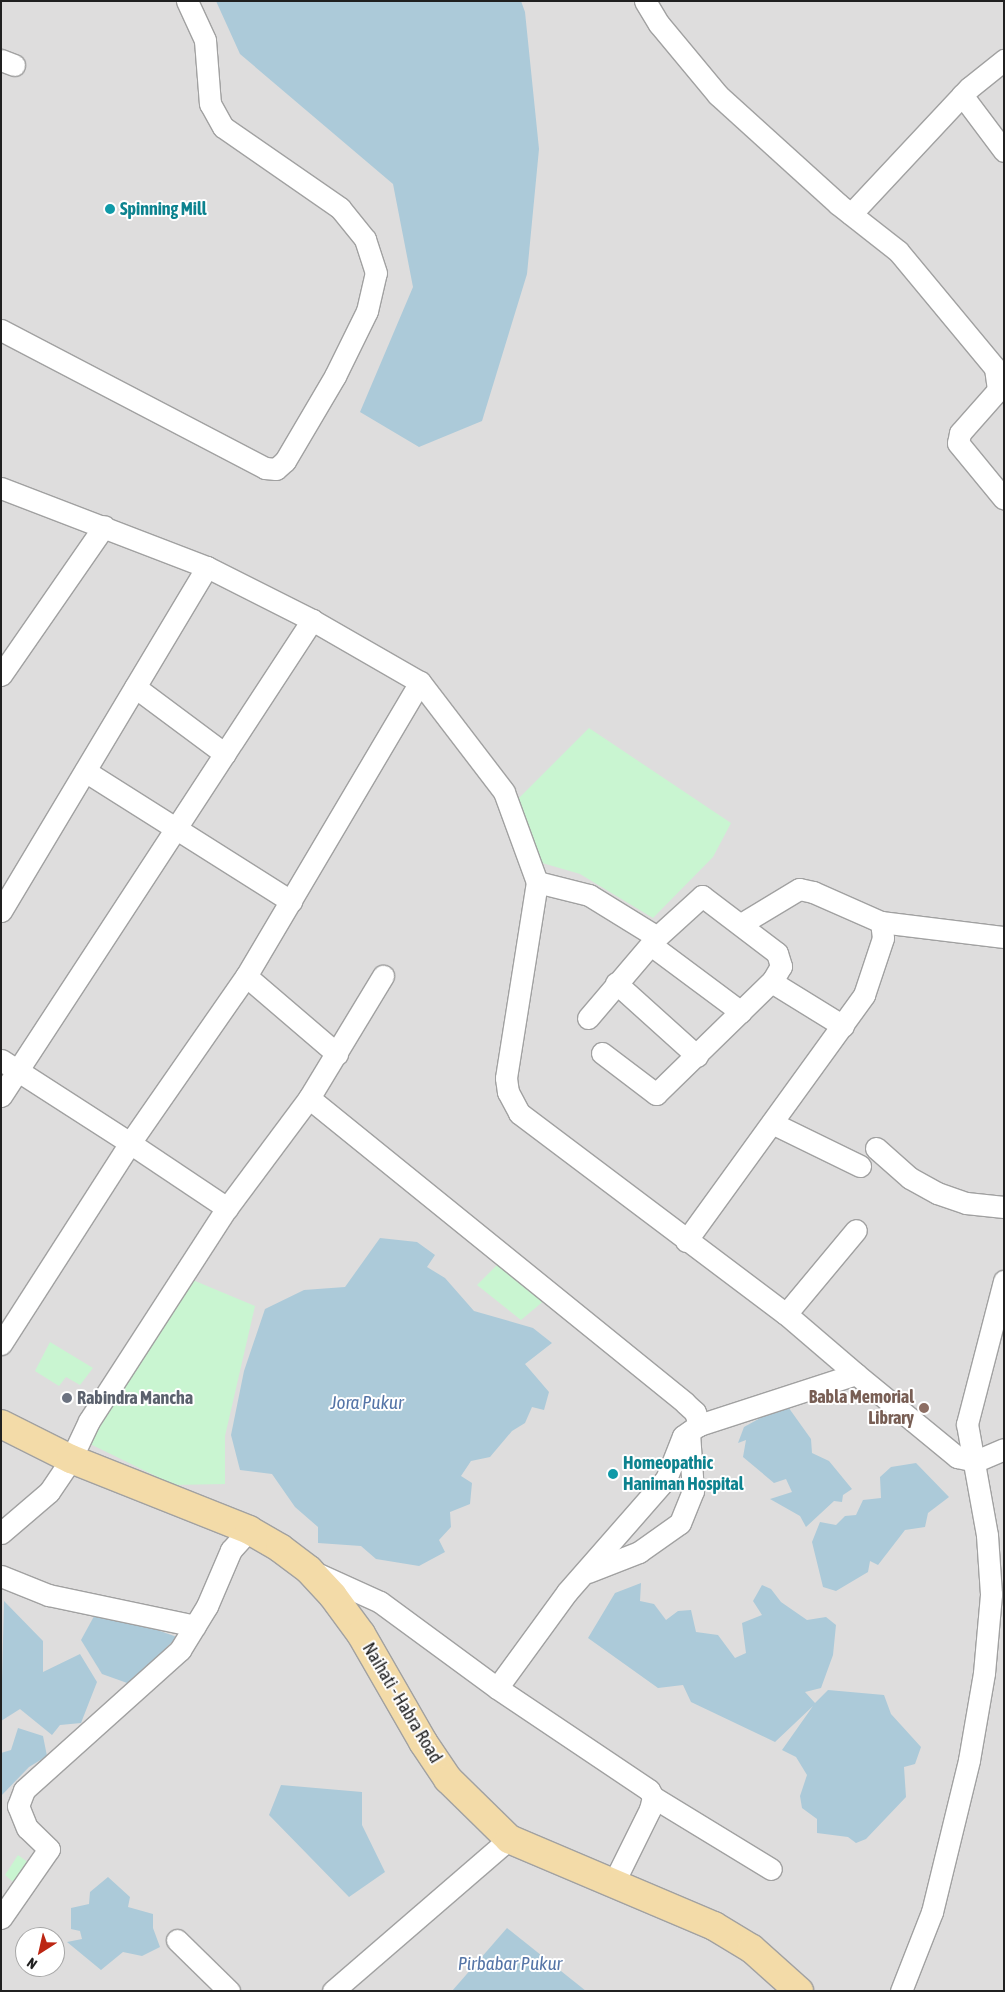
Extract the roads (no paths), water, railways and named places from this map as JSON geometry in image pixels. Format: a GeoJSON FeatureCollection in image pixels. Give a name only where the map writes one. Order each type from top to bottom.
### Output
{"type":"FeatureCollection","features":[{"type":"Feature","properties":{"kind":"main road","name":"Naihati - Habra Road"},"geometry":{"type":"LineString","coordinates":[[1,1424],[71,1459],[249,1530],[280,1548],[309,1570],[333,1596],[361,1634],[423,1742],[448,1779],[509,1839],[714,1926],[752,1949],[799,1991]]}},
{"type":"Feature","properties":{"kind":"street"},"geometry":{"type":"LineString","coordinates":[[1,330],[265,468],[276,469],[286,461],[335,376],[367,311],[376,273],[365,239],[340,208],[222,127],[210,104],[205,40],[186,1]]}},
{"type":"Feature","properties":{"kind":"street"},"geometry":{"type":"LineString","coordinates":[[646,1],[659,24],[718,95],[851,214],[898,251],[995,368],[1001,379],[998,390],[960,433],[958,443],[1004,499]]}},
{"type":"Feature","properties":{"kind":"street"},"geometry":{"type":"LineString","coordinates":[[851,214],[962,96],[1004,60]]}},
{"type":"Feature","properties":{"kind":"street"},"geometry":{"type":"LineString","coordinates":[[962,96],[1004,151]]}},
{"type":"Feature","properties":{"kind":"street"},"geometry":{"type":"LineString","coordinates":[[1,488],[207,567],[312,620],[420,682],[504,792],[537,882],[511,1030],[506,1078],[508,1092],[519,1113],[541,1132],[786,1314],[947,1452],[976,1461],[1004,1449]]}},
{"type":"Feature","properties":{"kind":"street"},"geometry":{"type":"LineString","coordinates":[[2,672],[104,526]]}},
{"type":"Feature","properties":{"kind":"street"},"geometry":{"type":"LineString","coordinates":[[1,911],[207,567]]}},
{"type":"Feature","properties":{"kind":"street"},"geometry":{"type":"LineString","coordinates":[[1,1096],[9,1066],[176,828],[312,620]]}},
{"type":"Feature","properties":{"kind":"street"},"geometry":{"type":"LineString","coordinates":[[1,1344],[130,1143],[246,976],[420,682]]}},
{"type":"Feature","properties":{"kind":"street"},"geometry":{"type":"LineString","coordinates":[[135,687],[225,754]]}},
{"type":"Feature","properties":{"kind":"street"},"geometry":{"type":"LineString","coordinates":[[85,771],[291,901]]}},
{"type":"Feature","properties":{"kind":"street"},"geometry":{"type":"LineString","coordinates":[[537,882],[589,895],[654,941],[741,1012]]}},
{"type":"Feature","properties":{"kind":"street"},"geometry":{"type":"LineString","coordinates":[[741,924],[800,889],[813,892],[881,922],[1004,937]]}},
{"type":"Feature","properties":{"kind":"street"},"geometry":{"type":"LineString","coordinates":[[588,1018],[616,982],[696,897],[702,896],[741,924],[781,959],[773,980],[656,1094],[602,1053]]}},
{"type":"Feature","properties":{"kind":"street"},"geometry":{"type":"LineString","coordinates":[[686,1241],[864,995],[873,974],[883,938],[881,922]]}},
{"type":"Feature","properties":{"kind":"street"},"geometry":{"type":"LineString","coordinates":[[246,976],[337,1054]]}},
{"type":"Feature","properties":{"kind":"street"},"geometry":{"type":"LineString","coordinates":[[1,1533],[49,1492],[71,1459],[89,1421],[227,1208],[309,1098],[383,976]]}},
{"type":"Feature","properties":{"kind":"street"},"geometry":{"type":"LineString","coordinates":[[773,980],[843,1026]]}},
{"type":"Feature","properties":{"kind":"street"},"geometry":{"type":"LineString","coordinates":[[616,982],[697,1056]]}},
{"type":"Feature","properties":{"kind":"street"},"geometry":{"type":"LineString","coordinates":[[9,1066],[130,1143],[227,1208]]}},
{"type":"Feature","properties":{"kind":"street"},"geometry":{"type":"LineString","coordinates":[[309,1098],[692,1408],[694,1428],[693,1491],[680,1523],[639,1552],[585,1574]]}},
{"type":"Feature","properties":{"kind":"street"},"geometry":{"type":"LineString","coordinates":[[772,1123],[860,1166]]}},
{"type":"Feature","properties":{"kind":"street"},"geometry":{"type":"LineString","coordinates":[[876,1148],[910,1178],[936,1193],[966,1203],[1004,1207]]}},
{"type":"Feature","properties":{"kind":"street"},"geometry":{"type":"LineString","coordinates":[[786,1314],[856,1230]]}},
{"type":"Feature","properties":{"kind":"street"},"geometry":{"type":"LineString","coordinates":[[901,1991],[932,1912],[968,1760],[984,1673],[990,1594],[987,1535],[976,1461],[967,1424],[995,1347],[1004,1281]]}},
{"type":"Feature","properties":{"kind":"street"},"geometry":{"type":"LineString","coordinates":[[497,1688],[566,1592],[585,1574],[666,1479],[679,1443],[694,1428],[856,1374]]}},
{"type":"Feature","properties":{"kind":"street"},"geometry":{"type":"LineString","coordinates":[[1,1918],[22,1892],[49,1849],[27,1828],[18,1806],[24,1790],[68,1748],[180,1650],[195,1626],[231,1550],[249,1530]]}},
{"type":"Feature","properties":{"kind":"street"},"geometry":{"type":"LineString","coordinates":[[309,1570],[380,1602],[497,1688],[649,1790],[653,1797],[771,1869]]}},
{"type":"Feature","properties":{"kind":"street"},"geometry":{"type":"LineString","coordinates":[[1,1576],[48,1594],[195,1626]]}},
{"type":"Feature","properties":{"kind":"street"},"geometry":{"type":"LineString","coordinates":[[614,1882],[653,1797]]}},
{"type":"Feature","properties":{"kind":"street"},"geometry":{"type":"LineString","coordinates":[[333,1991],[509,1839]]}},
{"type":"Feature","properties":{"kind":"street"},"geometry":{"type":"LineString","coordinates":[[177,1940],[229,1991]]}},
{"type":"Feature","properties":{"kind":"water"},"geometry":{"type":"Polygon","coordinates":[[[216,1],[521,1],[525,12],[539,149],[527,274],[482,421],[419,447],[360,412],[413,287],[393,184],[240,54],[216,1]]]}},
{"type":"Feature","properties":{"kind":"water","name":"Jora Pukur"},"geometry":{"type":"Polygon","coordinates":[[[380,1238],[417,1242],[435,1255],[427,1267],[445,1278],[474,1311],[533,1328],[552,1343],[525,1364],[549,1392],[544,1410],[532,1407],[525,1423],[512,1431],[490,1457],[471,1461],[461,1476],[472,1483],[470,1504],[450,1512],[451,1527],[439,1540],[445,1552],[419,1566],[376,1559],[361,1546],[318,1543],[318,1527],[295,1507],[272,1474],[240,1470],[231,1435],[244,1371],[265,1309],[304,1290],[345,1287],[380,1238]]]}},
{"type":"Feature","properties":{"kind":"water"},"geometry":{"type":"Polygon","coordinates":[[[786,1404],[811,1439],[812,1453],[829,1461],[852,1489],[843,1495],[842,1502],[834,1501],[806,1527],[800,1516],[770,1499],[792,1492],[786,1479],[774,1483],[743,1457],[746,1440],[738,1443],[744,1427],[786,1404]]]}},
{"type":"Feature","properties":{"kind":"water"},"geometry":{"type":"Polygon","coordinates":[[[916,1463],[949,1497],[928,1513],[925,1527],[905,1530],[878,1565],[870,1561],[868,1572],[836,1591],[823,1587],[812,1542],[820,1522],[836,1525],[845,1516],[856,1515],[863,1500],[881,1498],[880,1477],[891,1467],[916,1463]]]}},
{"type":"Feature","properties":{"kind":"water"},"geometry":{"type":"Polygon","coordinates":[[[641,1583],[640,1601],[654,1604],[666,1620],[678,1611],[691,1610],[696,1632],[718,1635],[735,1658],[746,1653],[742,1623],[762,1615],[753,1601],[762,1585],[771,1589],[781,1602],[807,1620],[826,1617],[836,1625],[833,1655],[821,1688],[805,1692],[815,1703],[828,1690],[884,1695],[891,1714],[921,1747],[915,1764],[904,1767],[906,1797],[866,1839],[856,1843],[848,1837],[817,1833],[817,1819],[802,1808],[800,1796],[807,1775],[796,1757],[782,1750],[813,1706],[775,1742],[691,1702],[683,1685],[658,1688],[588,1638],[615,1593],[641,1583]]]}},
{"type":"Feature","properties":{"kind":"water"},"geometry":{"type":"Polygon","coordinates":[[[4,1601],[43,1641],[43,1672],[80,1654],[97,1682],[81,1723],[60,1725],[52,1735],[20,1709],[1,1721],[4,1601]]]}},
{"type":"Feature","properties":{"kind":"water"},"geometry":{"type":"Polygon","coordinates":[[[98,1609],[177,1637],[130,1684],[102,1674],[81,1640],[98,1609]]]}},
{"type":"Feature","properties":{"kind":"water"},"geometry":{"type":"Polygon","coordinates":[[[18,1728],[43,1736],[47,1756],[29,1767],[1,1796],[1,1753],[11,1750],[18,1728]]]}},
{"type":"Feature","properties":{"kind":"water"},"geometry":{"type":"Polygon","coordinates":[[[281,1785],[362,1792],[362,1825],[385,1872],[349,1897],[269,1815],[281,1785]]]}},
{"type":"Feature","properties":{"kind":"water"},"geometry":{"type":"Polygon","coordinates":[[[108,1877],[130,1897],[128,1907],[153,1914],[153,1928],[160,1947],[142,1956],[123,1952],[101,1970],[67,1942],[82,1939],[80,1931],[71,1929],[71,1908],[89,1904],[90,1892],[108,1877]]]}},
{"type":"Feature","properties":{"kind":"water","name":"Pirbabar Pukur"},"geometry":{"type":"Polygon","coordinates":[[[507,1928],[586,1991],[452,1991],[507,1928]]]}},
{"type":"Feature","properties":{"kind":"place","name":"Spinning Mill"},"geometry":{"type":"Point","coordinates":[110,209]}},
{"type":"Feature","properties":{"kind":"place","name":"Rabindra Mancha"},"geometry":{"type":"Point","coordinates":[67,1398]}},
{"type":"Feature","properties":{"kind":"place","name":"Babla Memorial Library"},"geometry":{"type":"Point","coordinates":[924,1408]}},
{"type":"Feature","properties":{"kind":"place","name":"Homeopathic Haniman Hospital"},"geometry":{"type":"Point","coordinates":[613,1474]}}]}
